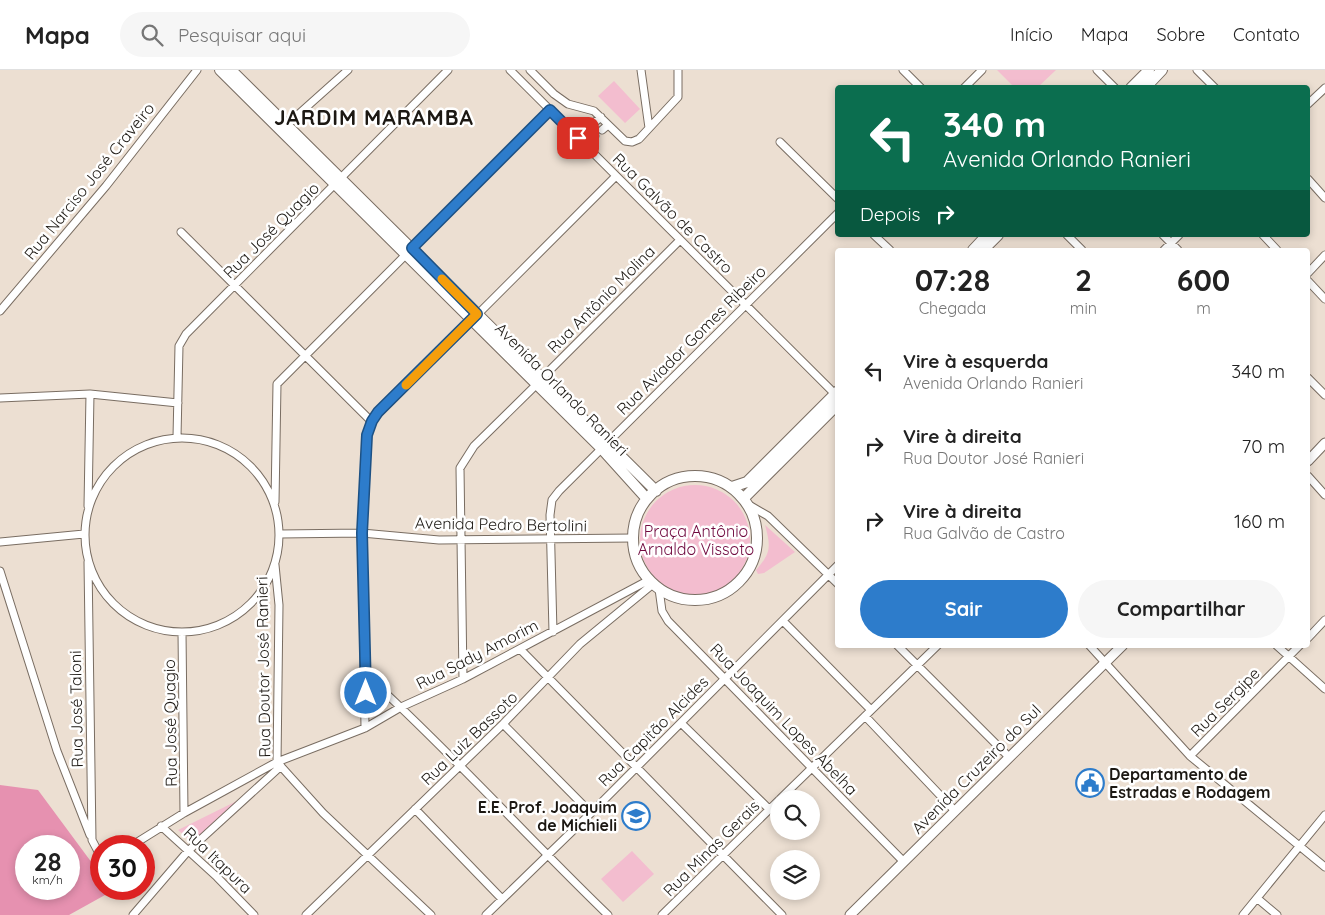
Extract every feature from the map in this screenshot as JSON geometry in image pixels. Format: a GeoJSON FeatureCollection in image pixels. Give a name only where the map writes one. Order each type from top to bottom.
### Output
{"type":"FeatureCollection","features":[{"type":"Feature","properties":{"kind":"main road","name":"Avenida Orlando Ranieri"},"geometry":{"type":"LineString","coordinates":[[220,70],[283,128],[409,251],[604,445],[656,490]]}},
{"type":"Feature","properties":{"kind":"main road","name":"Avenida Orlando Ranieri"},"geometry":{"type":"LineString","coordinates":[[231,70],[283,128]]}},
{"type":"Feature","properties":{"kind":"main road"},"geometry":{"type":"LineString","coordinates":[[1135,85],[1149,70]]}},
{"type":"Feature","properties":{"kind":"main road"},"geometry":{"type":"LineString","coordinates":[[1148,85],[1162,70]]}},
{"type":"Feature","properties":{"kind":"main road"},"geometry":{"type":"LineString","coordinates":[[983,248],[996,237]]}},
{"type":"Feature","properties":{"kind":"main road"},"geometry":{"type":"LineString","coordinates":[[732,487],[747,482],[835,398]]}},
{"type":"Feature","properties":{"kind":"main road"},"geometry":{"type":"LineString","coordinates":[[746,502],[835,398]]}},
{"type":"Feature","properties":{"kind":"main road","name":"Avenida Orlando Ranieri"},"geometry":{"type":"LineString","coordinates":[[604,445],[647,499]]}},
{"type":"Feature","properties":{"kind":"main road"},"geometry":{"type":"LineString","coordinates":[[689,476],[712,478],[732,487],[746,502],[756,520],[758,538],[756,554],[749,570],[738,583],[724,593],[699,600],[674,596],[654,584],[642,571],[635,555],[633,538],[634,524],[647,499],[656,490],[674,479],[689,476]]}},
{"type":"Feature","properties":{"kind":"street","name":"Rua Narciso José Craveiro"},"geometry":{"type":"LineString","coordinates":[[0,310],[106,186],[197,70]]}},
{"type":"Feature","properties":{"kind":"street"},"geometry":{"type":"LineString","coordinates":[[283,128],[348,70]]}},
{"type":"Feature","properties":{"kind":"street","name":"Rua José Quagio"},"geometry":{"type":"LineString","coordinates":[[177,437],[179,346],[186,334],[448,70]]}},
{"type":"Feature","properties":{"kind":"street","name":"Rua Galvão de Castro"},"geometry":{"type":"LineString","coordinates":[[510,70],[835,394]]}},
{"type":"Feature","properties":{"kind":"street"},"geometry":{"type":"LineString","coordinates":[[532,72],[543,70]]}},
{"type":"Feature","properties":{"kind":"street"},"geometry":{"type":"LineString","coordinates":[[642,70],[649,128]]}},
{"type":"Feature","properties":{"kind":"street"},"geometry":{"type":"LineString","coordinates":[[532,72],[554,94],[568,104],[594,111],[598,120],[605,127],[625,142],[632,142],[649,128],[678,97],[678,70]]}},
{"type":"Feature","properties":{"kind":"street"},"geometry":{"type":"LineString","coordinates":[[903,70],[918,85]]}},
{"type":"Feature","properties":{"kind":"street"},"geometry":{"type":"LineString","coordinates":[[967,85],[982,70]]}},
{"type":"Feature","properties":{"kind":"street"},"geometry":{"type":"LineString","coordinates":[[1098,70],[1112,85]]}},
{"type":"Feature","properties":{"kind":"street"},"geometry":{"type":"LineString","coordinates":[[1197,70],[1213,85]]}},
{"type":"Feature","properties":{"kind":"street"},"geometry":{"type":"LineString","coordinates":[[1310,102],[1325,88]]}},
{"type":"Feature","properties":{"kind":"street"},"geometry":{"type":"LineString","coordinates":[[90,394],[88,510],[84,534],[88,560],[100,589],[122,612],[151,627],[182,632],[212,627],[239,613],[261,592],[275,564],[280,534],[275,504],[277,384],[550,110]]}},
{"type":"Feature","properties":{"kind":"street"},"geometry":{"type":"LineString","coordinates":[[578,138],[588,128]]}},
{"type":"Feature","properties":{"kind":"street"},"geometry":{"type":"LineString","coordinates":[[586,146],[595,136]]}},
{"type":"Feature","properties":{"kind":"street"},"geometry":{"type":"LineString","coordinates":[[780,142],[835,196]]}},
{"type":"Feature","properties":{"kind":"street"},"geometry":{"type":"LineString","coordinates":[[366,728],[362,533],[367,435],[372,421],[616,176]]}},
{"type":"Feature","properties":{"kind":"street"},"geometry":{"type":"LineString","coordinates":[[1310,181],[1325,198]]}},
{"type":"Feature","properties":{"kind":"street","name":"Rua Aviador Gomes Ribeiro"},"geometry":{"type":"LineString","coordinates":[[553,632],[550,540],[552,500],[604,445],[835,216]]}},
{"type":"Feature","properties":{"kind":"street"},"geometry":{"type":"LineString","coordinates":[[181,232],[236,284],[372,421]]}},
{"type":"Feature","properties":{"kind":"street"},"geometry":{"type":"LineString","coordinates":[[876,237],[888,248]]}},
{"type":"Feature","properties":{"kind":"street"},"geometry":{"type":"LineString","coordinates":[[1069,237],[1080,248]]}},
{"type":"Feature","properties":{"kind":"street"},"geometry":{"type":"LineString","coordinates":[[1165,237],[1176,248]]}},
{"type":"Feature","properties":{"kind":"street"},"geometry":{"type":"LineString","coordinates":[[1166,248],[1177,237]]}},
{"type":"Feature","properties":{"kind":"street"},"geometry":{"type":"LineString","coordinates":[[1265,237],[1276,248]]}},
{"type":"Feature","properties":{"kind":"street","name":"Rua Antônio Molina"},"geometry":{"type":"LineString","coordinates":[[463,679],[460,468],[465,458],[539,381],[680,240]]}},
{"type":"Feature","properties":{"kind":"street"},"geometry":{"type":"LineString","coordinates":[[1310,271],[1325,255]]}},
{"type":"Feature","properties":{"kind":"street"},"geometry":{"type":"LineString","coordinates":[[1310,283],[1325,299]]}},
{"type":"Feature","properties":{"kind":"street"},"geometry":{"type":"LineString","coordinates":[[1310,380],[1325,395]]}},
{"type":"Feature","properties":{"kind":"street"},"geometry":{"type":"LineString","coordinates":[[0,398],[90,394],[178,403]]}},
{"type":"Feature","properties":{"kind":"street"},"geometry":{"type":"LineString","coordinates":[[88,510],[97,487],[112,467],[131,452],[153,442],[177,437],[209,441],[237,454],[260,476],[275,504]]}},
{"type":"Feature","properties":{"kind":"street"},"geometry":{"type":"LineString","coordinates":[[1310,459],[1325,444]]}},
{"type":"Feature","properties":{"kind":"street"},"geometry":{"type":"LineString","coordinates":[[1310,478],[1325,495]]}},
{"type":"Feature","properties":{"kind":"street"},"geometry":{"type":"LineString","coordinates":[[746,502],[768,516],[835,581]]}},
{"type":"Feature","properties":{"kind":"street","name":"Avenida Pedro Bertolini"},"geometry":{"type":"LineString","coordinates":[[280,534],[362,533],[439,540],[633,538]]}},
{"type":"Feature","properties":{"kind":"street"},"geometry":{"type":"LineString","coordinates":[[0,542],[84,534]]}},
{"type":"Feature","properties":{"kind":"street","name":"Rua José Taloni"},"geometry":{"type":"LineString","coordinates":[[88,560],[92,835]]}},
{"type":"Feature","properties":{"kind":"street","name":"Rua Doutor José Ranieri"},"geometry":{"type":"LineString","coordinates":[[275,564],[279,605],[279,764],[322,813],[431,915]]}},
{"type":"Feature","properties":{"kind":"street","name":"Rua Capitão Alcides"},"geometry":{"type":"LineString","coordinates":[[486,915],[591,813],[835,568]]}},
{"type":"Feature","properties":{"kind":"street"},"geometry":{"type":"LineString","coordinates":[[0,571],[57,751],[90,835]]}},
{"type":"Feature","properties":{"kind":"street","name":"Rua Sady Amorim"},"geometry":{"type":"LineString","coordinates":[[148,835],[184,813],[279,764],[366,728],[401,707],[463,679],[553,632],[654,584]]}},
{"type":"Feature","properties":{"kind":"street","name":"Rua Joaquim Lopes Abelha"},"geometry":{"type":"LineString","coordinates":[[654,584],[662,611],[668,621],[904,862]]}},
{"type":"Feature","properties":{"kind":"street","name":"Rua Luiz Bassoto"},"geometry":{"type":"LineString","coordinates":[[306,915],[503,724],[601,625],[654,584]]}},
{"type":"Feature","properties":{"kind":"street"},"geometry":{"type":"LineString","coordinates":[[1310,636],[1325,620]]}},
{"type":"Feature","properties":{"kind":"street"},"geometry":{"type":"LineString","coordinates":[[783,621],[870,709]]}},
{"type":"Feature","properties":{"kind":"street","name":"Rua José Quagio"},"geometry":{"type":"LineString","coordinates":[[182,632],[184,813]]}},
{"type":"Feature","properties":{"kind":"street"},"geometry":{"type":"LineString","coordinates":[[900,648],[1009,757]]}},
{"type":"Feature","properties":{"kind":"street","name":"Rua Minas Gerais"},"geometry":{"type":"LineString","coordinates":[[790,790],[870,709],[935,648]]}},
{"type":"Feature","properties":{"kind":"street"},"geometry":{"type":"LineString","coordinates":[[1092,648],[1190,756],[1325,867]]}},
{"type":"Feature","properties":{"kind":"street","name":"Avenida Cruzeiro do Sul"},"geometry":{"type":"LineString","coordinates":[[850,915],[1120,648]]}},
{"type":"Feature","properties":{"kind":"street"},"geometry":{"type":"LineString","coordinates":[[1279,648],[1325,689]]}},
{"type":"Feature","properties":{"kind":"street","name":"Rua Sergipe"},"geometry":{"type":"LineString","coordinates":[[1190,756],[1297,648]]}},
{"type":"Feature","properties":{"kind":"street"},"geometry":{"type":"LineString","coordinates":[[520,649],[782,915]]}},
{"type":"Feature","properties":{"kind":"street"},"geometry":{"type":"LineString","coordinates":[[366,675],[401,707],[546,855],[608,915]]}},
{"type":"Feature","properties":{"kind":"street"},"geometry":{"type":"LineString","coordinates":[[865,716],[955,811]]}},
{"type":"Feature","properties":{"kind":"street"},"geometry":{"type":"LineString","coordinates":[[681,723],[769,809]]}},
{"type":"Feature","properties":{"kind":"street"},"geometry":{"type":"LineString","coordinates":[[503,724],[591,813]]}},
{"type":"Feature","properties":{"kind":"street"},"geometry":{"type":"LineString","coordinates":[[133,915],[188,851],[279,764]]}},
{"type":"Feature","properties":{"kind":"street"},"geometry":{"type":"LineString","coordinates":[[415,809],[502,899]]}},
{"type":"Feature","properties":{"kind":"street","name":"Rua Minas Gerais"},"geometry":{"type":"LineString","coordinates":[[662,915],[769,809]]}},
{"type":"Feature","properties":{"kind":"street"},"geometry":{"type":"LineString","coordinates":[[1243,915],[1258,899],[1325,814]]}},
{"type":"Feature","properties":{"kind":"street","name":"Rua Itapura"},"geometry":{"type":"LineString","coordinates":[[161,826],[254,915]]}},
{"type":"Feature","properties":{"kind":"street"},"geometry":{"type":"LineString","coordinates":[[1258,899],[1277,915]]}},
{"type":"Feature","properties":{"kind":"green space"},"geometry":{"type":"Polygon","coordinates":[[[997,70],[1056,70],[1040,85],[1012,85],[997,70]]]}},
{"type":"Feature","properties":{"kind":"green space"},"geometry":{"type":"Polygon","coordinates":[[[614,81],[640,109],[625,123],[598,96],[614,81]]]}},
{"type":"Feature","properties":{"kind":"green space","name":"Praça Antônio Arnaldo Vissoto"},"geometry":{"type":"Polygon","coordinates":[[[695,485],[716,489],[734,501],[746,519],[750,540],[746,561],[734,579],[716,591],[695,595],[674,591],[656,579],[644,561],[640,540],[644,519],[656,501],[674,489],[695,485]]]}},
{"type":"Feature","properties":{"kind":"green space"},"geometry":{"type":"Polygon","coordinates":[[[765,525],[795,552],[764,573],[758,574],[756,570],[765,559],[769,544],[765,525]]]}},
{"type":"Feature","properties":{"kind":"green space"},"geometry":{"type":"Polygon","coordinates":[[[257,791],[197,847],[178,830],[257,791]]]}},
{"type":"Feature","properties":{"kind":"green space"},"geometry":{"type":"Polygon","coordinates":[[[632,851],[654,874],[623,902],[601,879],[632,851]]]}},
{"type":"Feature","properties":{"kind":"shaded area"},"geometry":{"type":"Polygon","coordinates":[[[0,785],[38,790],[71,835],[15,835],[15,900],[80,900],[80,847],[90,860],[90,900],[96,900],[69,915],[0,915],[0,785]]]}},
{"type":"Feature","properties":{"kind":"slow traffic"},"geometry":{"type":"LineString","coordinates":[[406,385],[477,314],[442,279]]}},
{"type":"Feature","properties":{"kind":"place","name":"Departamento de Estradas e Rodagem"},"geometry":{"type":"Point","coordinates":[1090,783]}},
{"type":"Feature","properties":{"kind":"place","name":"E.E. Prof. Joaquim de Michieli"},"geometry":{"type":"Point","coordinates":[636,816]}},
{"type":"Feature","properties":{"kind":"district","name":"JARDIM MARAMBA"},"geometry":{"type":"Point","coordinates":[374,117]}},
{"type":"Feature","properties":{"kind":"route"},"geometry":{"type":"LineString","coordinates":[[366,693],[362,533],[367,435],[372,421],[378,412],[477,314],[412,248],[550,110],[578,138]]}}]}
